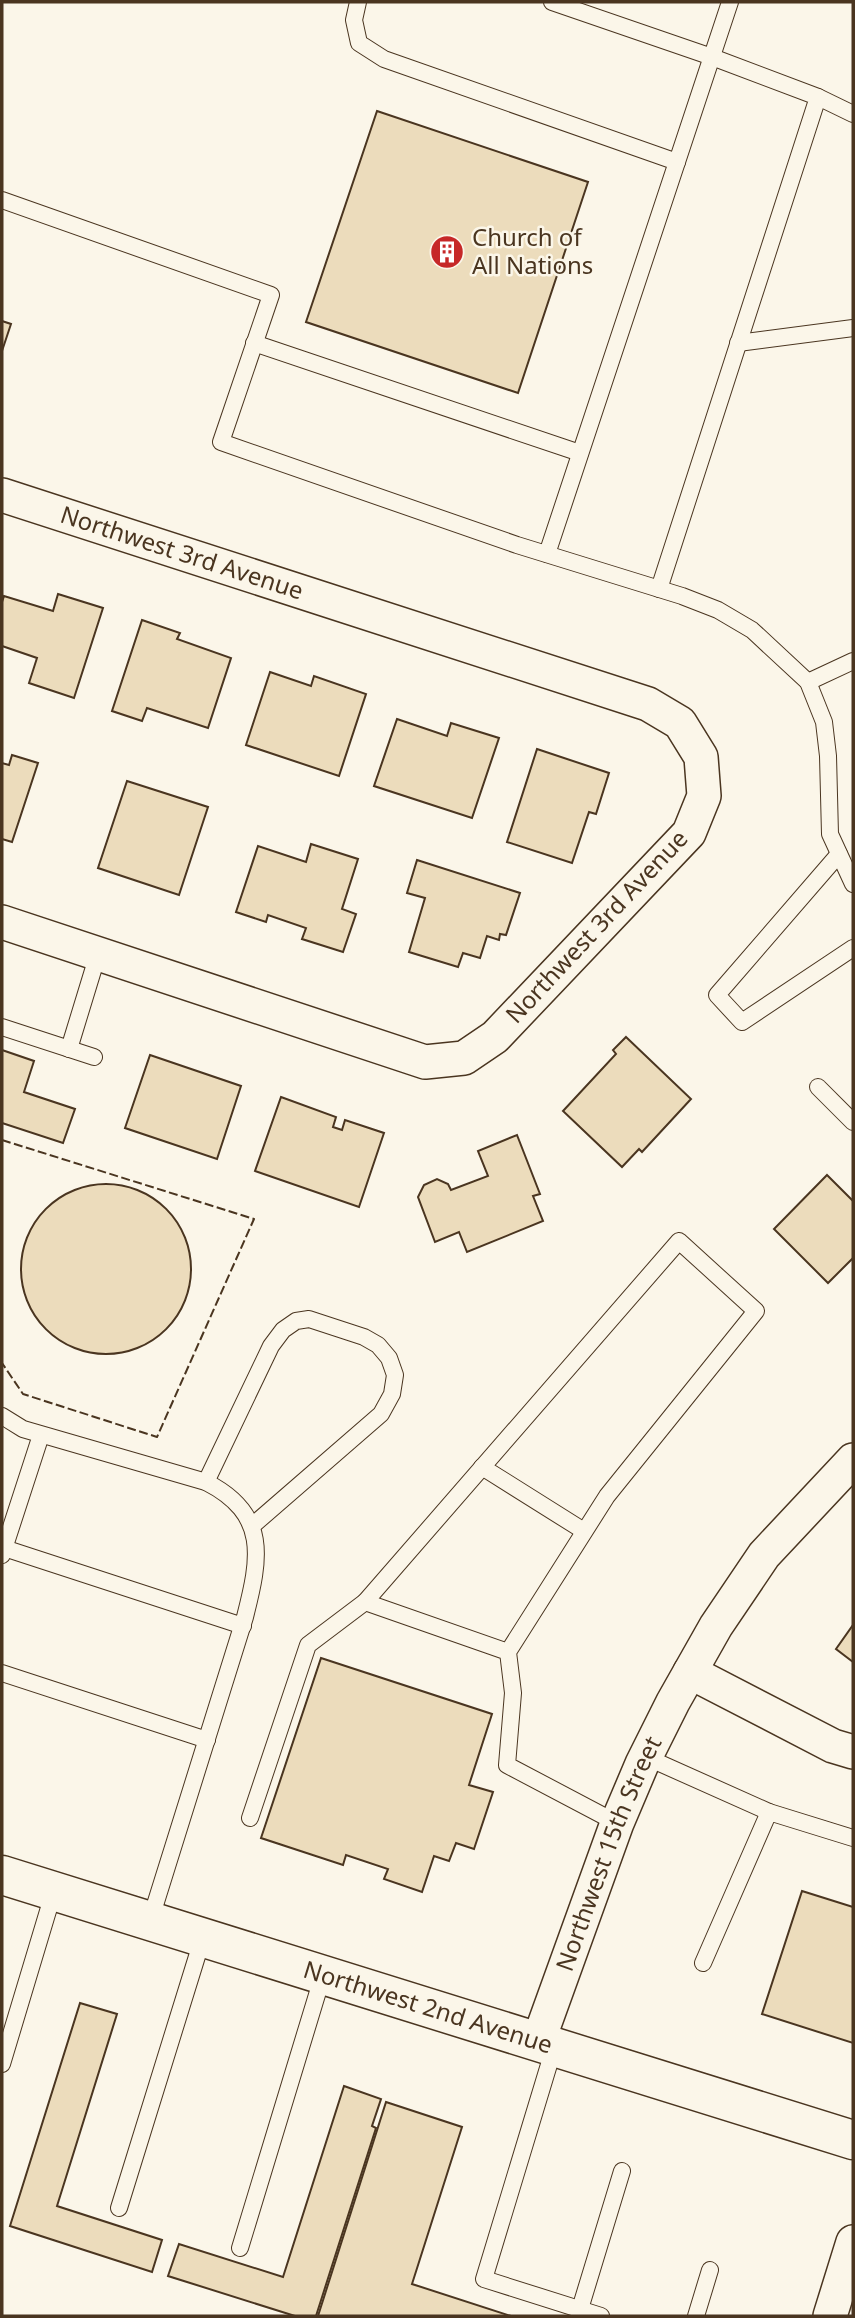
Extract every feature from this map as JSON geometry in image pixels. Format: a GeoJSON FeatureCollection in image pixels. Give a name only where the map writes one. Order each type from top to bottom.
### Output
{"type":"FeatureCollection","features":[{"type":"Feature","properties":{"kind":"street","name":"Northwest 3rd Avenue"},"geometry":{"type":"LineString","coordinates":[[2,495],[648,704],[680,723],[701,757],[704,796],[689,832],[495,1037],[464,1058],[425,1062],[2,922]]}},
{"type":"Feature","properties":{"kind":"street","name":"Northwest 15th Street"},"geometry":{"type":"LineString","coordinates":[[546,2044],[617,1823],[646,1756],[690,1672],[716,1626],[764,1555],[853,1460]]}},
{"type":"Feature","properties":{"kind":"street"},"geometry":{"type":"LineString","coordinates":[[690,1672],[833,1746],[853,1752]]}},
{"type":"Feature","properties":{"kind":"street","name":"Northwest 2nd Avenue"},"geometry":{"type":"LineString","coordinates":[[2,1874],[853,2140]]}},
{"type":"Feature","properties":{"kind":"street"},"geometry":{"type":"LineString","coordinates":[[830,2316],[853,2242]]}},
{"type":"Feature","properties":{"kind":"lane"},"geometry":{"type":"LineString","coordinates":[[358,2],[355,20],[359,43],[384,59],[677,162]]}},
{"type":"Feature","properties":{"kind":"lane"},"geometry":{"type":"LineString","coordinates":[[552,2],[712,57],[818,97],[853,114]]}},
{"type":"Feature","properties":{"kind":"lane"},"geometry":{"type":"LineString","coordinates":[[547,554],[730,2]]}},
{"type":"Feature","properties":{"kind":"lane"},"geometry":{"type":"LineString","coordinates":[[659,589],[818,97]]}},
{"type":"Feature","properties":{"kind":"lane"},"geometry":{"type":"LineString","coordinates":[[2,200],[271,295],[220,442],[547,554],[659,589],[718,610],[752,629],[808,682],[824,722],[828,756],[830,834],[853,884]]}},
{"type":"Feature","properties":{"kind":"lane"},"geometry":{"type":"LineString","coordinates":[[738,343],[853,328]]}},
{"type":"Feature","properties":{"kind":"lane"},"geometry":{"type":"LineString","coordinates":[[254,343],[580,453]]}},
{"type":"Feature","properties":{"kind":"lane"},"geometry":{"type":"LineString","coordinates":[[808,682],[853,661]]}},
{"type":"Feature","properties":{"kind":"lane"},"geometry":{"type":"LineString","coordinates":[[839,854],[717,995],[742,1022],[853,948]]}},
{"type":"Feature","properties":{"kind":"lane"},"geometry":{"type":"LineString","coordinates":[[69,1049],[98,954]]}},
{"type":"Feature","properties":{"kind":"lane"},"geometry":{"type":"LineString","coordinates":[[2,1027],[94,1057]]}},
{"type":"Feature","properties":{"kind":"lane"},"geometry":{"type":"LineString","coordinates":[[818,1087],[853,1122]]}},
{"type":"Feature","properties":{"kind":"lane"},"geometry":{"type":"LineString","coordinates":[[250,1818],[307,1645],[365,1602],[679,1241],[756,1311],[607,1496],[508,1652],[513,1693],[507,1765],[617,1823]]}},
{"type":"Feature","properties":{"kind":"lane"},"geometry":{"type":"LineString","coordinates":[[206,1482],[260,1367],[283,1330],[296,1321],[309,1318],[364,1337],[378,1345],[389,1358],[395,1375],[392,1394],[381,1414],[252,1526]]}},
{"type":"Feature","properties":{"kind":"lane"},"geometry":{"type":"LineString","coordinates":[[2,1416],[23,1430],[206,1482],[227,1493],[241,1508],[252,1526],[257,1553],[254,1581],[243,1626],[150,1921]]}},
{"type":"Feature","properties":{"kind":"lane"},"geometry":{"type":"LineString","coordinates":[[41,1434],[3,1551],[243,1626]]}},
{"type":"Feature","properties":{"kind":"lane"},"geometry":{"type":"LineString","coordinates":[[482,1467],[584,1531]]}},
{"type":"Feature","properties":{"kind":"lane"},"geometry":{"type":"LineString","coordinates":[[365,1602],[508,1652]]}},
{"type":"Feature","properties":{"kind":"lane"},"geometry":{"type":"LineString","coordinates":[[2,1672],[207,1740]]}},
{"type":"Feature","properties":{"kind":"lane"},"geometry":{"type":"LineString","coordinates":[[646,1756],[769,1812],[853,1838]]}},
{"type":"Feature","properties":{"kind":"lane"},"geometry":{"type":"LineString","coordinates":[[703,1963],[769,1812]]}},
{"type":"Feature","properties":{"kind":"lane"},"geometry":{"type":"LineString","coordinates":[[2,2064],[54,1891]]}},
{"type":"Feature","properties":{"kind":"lane"},"geometry":{"type":"LineString","coordinates":[[119,2208],[202,1937]]}},
{"type":"Feature","properties":{"kind":"lane"},"geometry":{"type":"LineString","coordinates":[[240,2248],[323,1975]]}},
{"type":"Feature","properties":{"kind":"lane"},"geometry":{"type":"LineString","coordinates":[[546,2044],[484,2278],[601,2316]]}},
{"type":"Feature","properties":{"kind":"lane"},"geometry":{"type":"LineString","coordinates":[[580,2309],[622,2171]]}},
{"type":"Feature","properties":{"kind":"lane"},"geometry":{"type":"LineString","coordinates":[[696,2316],[709,2270]]}},
{"type":"Feature","properties":{"kind":"building","name":"Church of All Nations"},"geometry":{"type":"Polygon","coordinates":[[[377,111],[588,182],[518,393],[306,322],[377,111]]]}},
{"type":"Feature","properties":{"kind":"building"},"geometry":{"type":"Polygon","coordinates":[[[2,321],[11,324],[2,351],[2,321]]]}},
{"type":"Feature","properties":{"kind":"building"},"geometry":{"type":"Polygon","coordinates":[[[58,594],[103,608],[74,698],[29,683],[37,658],[2,646],[4,596],[53,611],[58,594]]]}},
{"type":"Feature","properties":{"kind":"building"},"geometry":{"type":"Polygon","coordinates":[[[142,620],[180,633],[177,639],[231,658],[208,728],[147,708],[142,721],[112,711],[142,620]]]}},
{"type":"Feature","properties":{"kind":"building"},"geometry":{"type":"Polygon","coordinates":[[[270,672],[311,686],[314,676],[366,694],[339,776],[246,745],[270,672]]]}},
{"type":"Feature","properties":{"kind":"building"},"geometry":{"type":"Polygon","coordinates":[[[397,719],[447,736],[451,723],[499,738],[472,818],[374,786],[397,719]]]}},
{"type":"Feature","properties":{"kind":"building"},"geometry":{"type":"Polygon","coordinates":[[[537,749],[609,773],[596,814],[589,812],[572,863],[507,842],[537,749]]]}},
{"type":"Feature","properties":{"kind":"building"},"geometry":{"type":"Polygon","coordinates":[[[12,755],[38,763],[12,842],[2,839],[2,763],[9,765],[12,755]]]}},
{"type":"Feature","properties":{"kind":"building"},"geometry":{"type":"Polygon","coordinates":[[[127,781],[208,807],[179,895],[98,868],[127,781]]]}},
{"type":"Feature","properties":{"kind":"building"},"geometry":{"type":"Polygon","coordinates":[[[311,844],[358,859],[342,909],[356,914],[343,952],[302,939],[306,928],[268,915],[266,922],[236,912],[258,846],[306,862],[311,844]]]}},
{"type":"Feature","properties":{"kind":"building"},"geometry":{"type":"Polygon","coordinates":[[[417,860],[520,893],[506,935],[500,934],[499,940],[487,936],[480,958],[463,953],[458,967],[409,952],[425,898],[407,893],[417,860]]]}},
{"type":"Feature","properties":{"kind":"building"},"geometry":{"type":"Polygon","coordinates":[[[626,1037],[691,1099],[642,1152],[639,1149],[622,1167],[563,1111],[616,1054],[613,1050],[626,1037]]]}},
{"type":"Feature","properties":{"kind":"building"},"geometry":{"type":"Polygon","coordinates":[[[2,1050],[34,1061],[24,1092],[75,1109],[63,1143],[2,1123],[2,1050]]]}},
{"type":"Feature","properties":{"kind":"building"},"geometry":{"type":"Polygon","coordinates":[[[150,1055],[241,1086],[217,1159],[125,1128],[150,1055]]]}},
{"type":"Feature","properties":{"kind":"building"},"geometry":{"type":"Polygon","coordinates":[[[281,1097],[336,1117],[333,1127],[342,1130],[345,1120],[384,1133],[359,1207],[255,1171],[281,1097]]]}},
{"type":"Feature","properties":{"kind":"building"},"geometry":{"type":"Polygon","coordinates":[[[517,1135],[540,1194],[533,1196],[543,1221],[467,1252],[459,1232],[435,1242],[418,1197],[424,1185],[437,1179],[448,1184],[451,1190],[488,1176],[478,1151],[517,1135]]]}},
{"type":"Feature","properties":{"kind":"building"},"geometry":{"type":"Polygon","coordinates":[[[827,1175],[853,1201],[853,1258],[828,1283],[774,1229],[827,1175]]]}},
{"type":"Feature","properties":{"kind":"building"},"geometry":{"type":"Polygon","coordinates":[[[106,1184],[138,1191],[153,1198],[166,1209],[177,1222],[184,1237],[191,1269],[184,1301],[177,1316],[166,1329],[153,1340],[138,1347],[106,1354],[74,1347],[59,1340],[46,1329],[35,1316],[28,1301],[21,1269],[28,1237],[35,1222],[46,1209],[59,1198],[74,1191],[106,1184]]]}},
{"type":"Feature","properties":{"kind":"building"},"geometry":{"type":"Polygon","coordinates":[[[853,1625],[853,1662],[836,1649],[853,1625]]]}},
{"type":"Feature","properties":{"kind":"building"},"geometry":{"type":"Polygon","coordinates":[[[321,1658],[492,1714],[469,1785],[493,1792],[474,1849],[456,1843],[449,1861],[434,1856],[422,1892],[384,1879],[388,1869],[346,1855],[343,1865],[261,1838],[321,1658]]]}},
{"type":"Feature","properties":{"kind":"building"},"geometry":{"type":"Polygon","coordinates":[[[802,1891],[853,1907],[853,2043],[762,2014],[802,1891]]]}},
{"type":"Feature","properties":{"kind":"building"},"geometry":{"type":"Polygon","coordinates":[[[80,2003],[117,2014],[57,2206],[162,2240],[152,2272],[10,2226],[80,2003]]]}},
{"type":"Feature","properties":{"kind":"building"},"geometry":{"type":"Polygon","coordinates":[[[344,2086],[381,2099],[372,2126],[376,2128],[316,2316],[295,2316],[168,2276],[179,2244],[283,2277],[344,2086]]]}},
{"type":"Feature","properties":{"kind":"building"},"geometry":{"type":"Polygon","coordinates":[[[386,2102],[462,2127],[412,2284],[511,2316],[318,2316],[386,2102]]]}},
{"type":"Feature","properties":{"kind":"fence"},"geometry":{"type":"LineString","coordinates":[[2,1140],[254,1219],[157,1437],[23,1394],[2,1363]]}},
{"type":"Feature","properties":{"kind":"place","name":"Church of All Nations"},"geometry":{"type":"Point","coordinates":[447,252]}}]}
